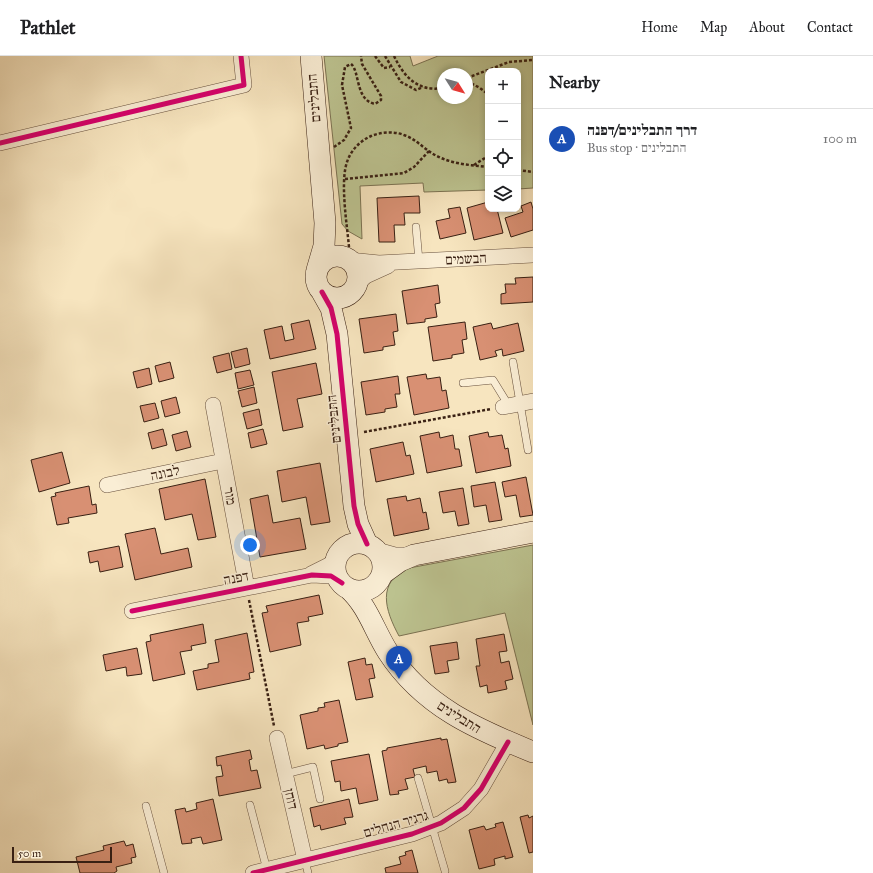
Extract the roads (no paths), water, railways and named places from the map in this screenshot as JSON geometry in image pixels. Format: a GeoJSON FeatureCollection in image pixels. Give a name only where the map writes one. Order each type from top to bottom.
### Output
{"type":"FeatureCollection","features":[{"type":"Feature","properties":{"kind":"street"},"geometry":{"type":"LineString","coordinates":[[0,143],[244,85],[241,56]]}},
{"type":"Feature","properties":{"kind":"street","name":"התבלינים"},"geometry":{"type":"LineString","coordinates":[[310,56],[324,212],[324,246],[317,270]]}},
{"type":"Feature","properties":{"kind":"street","name":"התבלינים"},"geometry":{"type":"LineString","coordinates":[[324,212],[335,246],[348,259]]}},
{"type":"Feature","properties":{"kind":"street","name":"הבשמים"},"geometry":{"type":"LineString","coordinates":[[348,259],[374,263],[533,255]]}},
{"type":"Feature","properties":{"kind":"street"},"geometry":{"type":"LineString","coordinates":[[337,256],[348,259],[357,271],[354,288],[346,296],[336,298],[330,297],[322,292],[317,283],[317,270],[322,262],[328,258],[337,256]]}},
{"type":"Feature","properties":{"kind":"street","name":"הבשמים"},"geometry":{"type":"LineString","coordinates":[[354,288],[374,272],[398,262]]}},
{"type":"Feature","properties":{"kind":"street","name":"התבלינים"},"geometry":{"type":"LineString","coordinates":[[337,334],[342,307],[354,288]]}},
{"type":"Feature","properties":{"kind":"street","name":"התבלינים"},"geometry":{"type":"LineString","coordinates":[[322,292],[329,305],[337,334],[354,506],[358,524],[372,547]]}},
{"type":"Feature","properties":{"kind":"street","name":"מור"},"geometry":{"type":"LineString","coordinates":[[213,405],[247,588]]}},
{"type":"Feature","properties":{"kind":"street","name":"לבונה"},"geometry":{"type":"LineString","coordinates":[[107,485],[223,461]]}},
{"type":"Feature","properties":{"kind":"street","name":"התבלינים"},"geometry":{"type":"LineString","coordinates":[[340,553],[350,536],[354,506]]}},
{"type":"Feature","properties":{"kind":"street"},"geometry":{"type":"LineString","coordinates":[[414,555],[397,563],[379,579],[363,590],[345,586],[336,574],[340,553],[353,544],[372,547],[396,555],[414,555],[533,532]]}},
{"type":"Feature","properties":{"kind":"street"},"geometry":{"type":"LineString","coordinates":[[372,547],[384,563],[379,579]]}},
{"type":"Feature","properties":{"kind":"street","name":"דפנה"},"geometry":{"type":"LineString","coordinates":[[132,611],[309,575],[323,569],[340,553]]}},
{"type":"Feature","properties":{"kind":"street","name":"דפנה"},"geometry":{"type":"LineString","coordinates":[[309,575],[328,576],[345,586]]}},
{"type":"Feature","properties":{"kind":"street","name":"התבלינים"},"geometry":{"type":"LineString","coordinates":[[374,622],[371,600],[379,579]]}},
{"type":"Feature","properties":{"kind":"street","name":"התבלינים"},"geometry":{"type":"LineString","coordinates":[[345,586],[359,599],[374,622],[388,652],[420,689],[445,710],[470,725],[533,752]]}},
{"type":"Feature","properties":{"kind":"street","name":"דוחן"},"geometry":{"type":"LineString","coordinates":[[277,738],[306,867]]}},
{"type":"Feature","properties":{"kind":"street","name":"גרגיר הנחלים"},"geometry":{"type":"LineString","coordinates":[[260,871],[306,867],[432,827],[453,816],[473,799],[489,778],[508,742]]}},
{"type":"Feature","properties":{"kind":"lane"},"geometry":{"type":"LineString","coordinates":[[416,227],[419,261]]}},
{"type":"Feature","properties":{"kind":"lane"},"geometry":{"type":"LineString","coordinates":[[513,362],[516,404],[528,450]]}},
{"type":"Feature","properties":{"kind":"lane"},"geometry":{"type":"LineString","coordinates":[[463,383],[493,380],[516,404]]}},
{"type":"Feature","properties":{"kind":"lane"},"geometry":{"type":"LineString","coordinates":[[285,774],[313,766],[320,799]]}},
{"type":"Feature","properties":{"kind":"lane"},"geometry":{"type":"LineString","coordinates":[[418,778],[445,871]]}},
{"type":"Feature","properties":{"kind":"lane"},"geometry":{"type":"LineString","coordinates":[[250,805],[260,871]]}},
{"type":"Feature","properties":{"kind":"lane"},"geometry":{"type":"LineString","coordinates":[[146,806],[164,873]]}},
{"type":"Feature","properties":{"kind":"place","name":"דרך התבלינים/דפנה"},"geometry":{"type":"Point","coordinates":[399,679]}}]}
